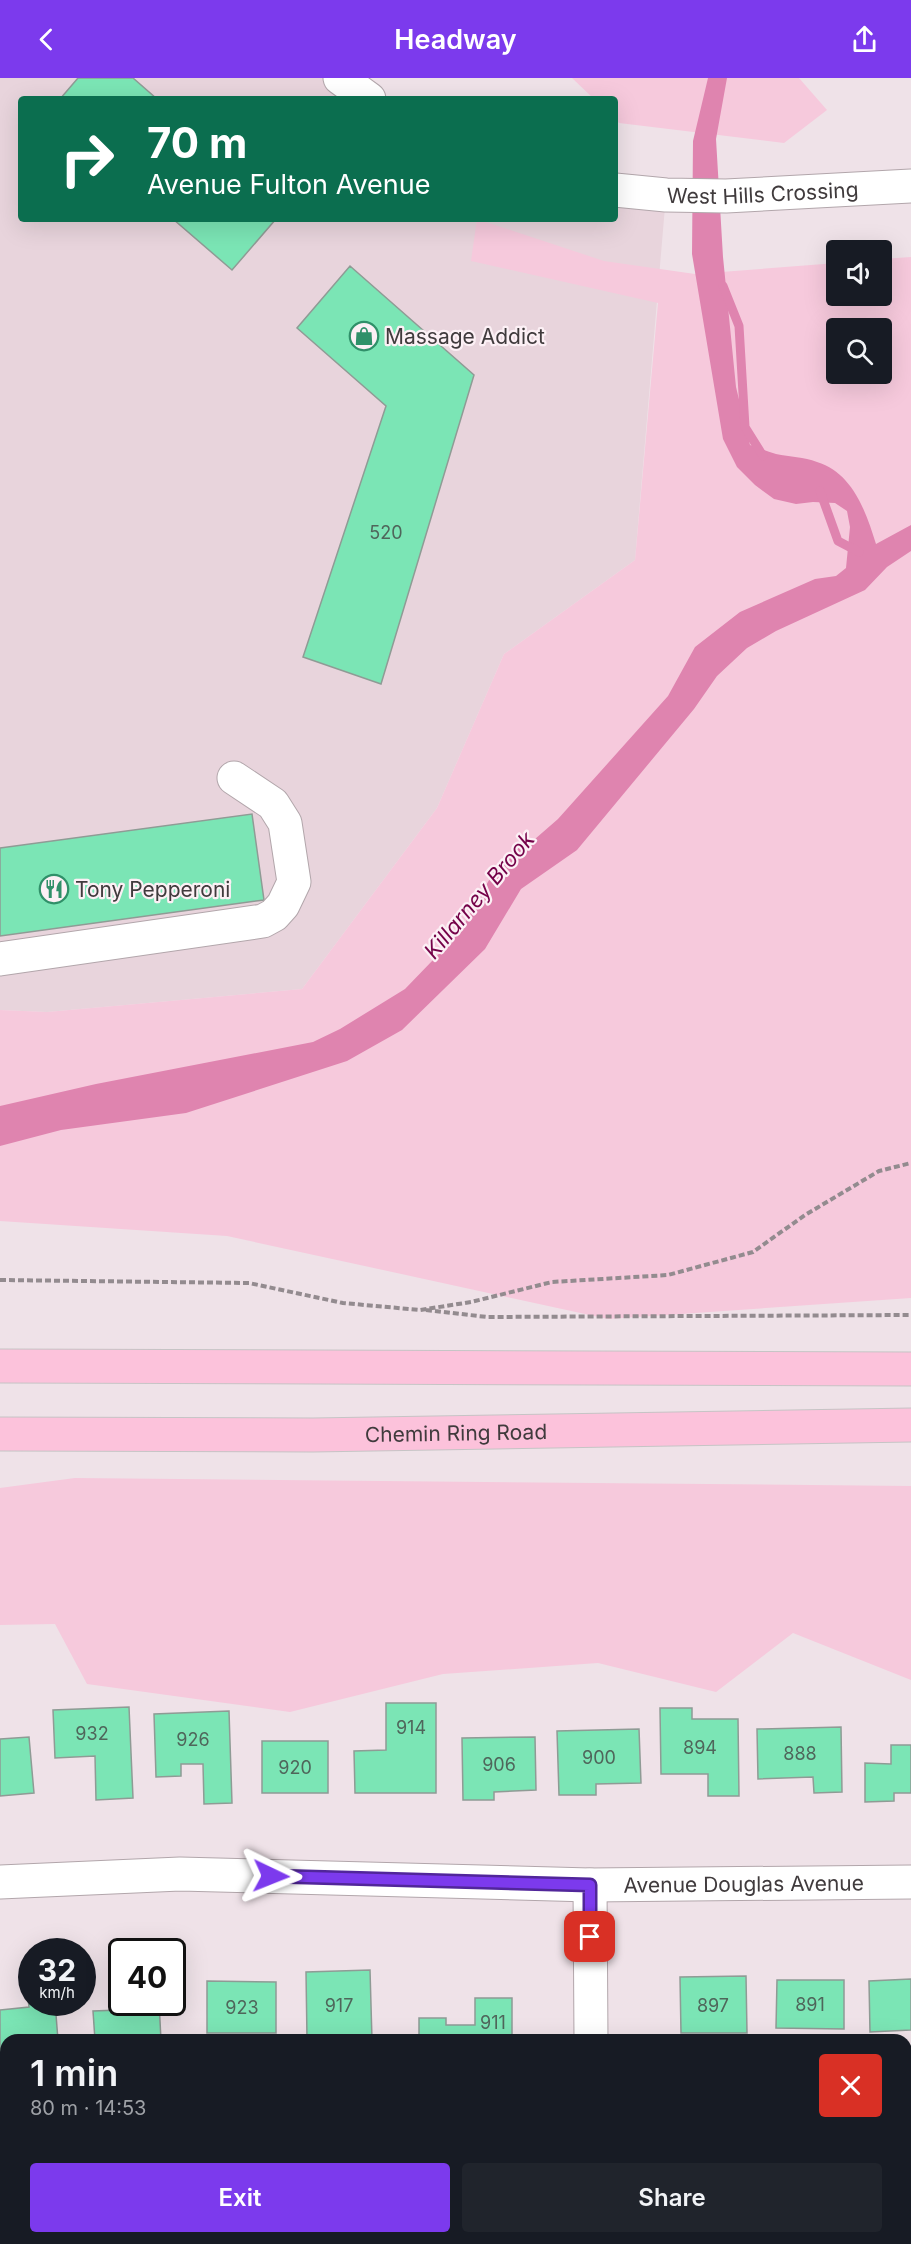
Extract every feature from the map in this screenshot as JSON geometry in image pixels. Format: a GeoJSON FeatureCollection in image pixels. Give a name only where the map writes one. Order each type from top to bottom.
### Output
{"type":"FeatureCollection","features":[{"type":"Feature","properties":{"kind":"highway"},"geometry":{"type":"LineString","coordinates":[[0,1366],[911,1369]]}},
{"type":"Feature","properties":{"kind":"highway","name":"Chemin Ring Road"},"geometry":{"type":"LineString","coordinates":[[0,1434],[313,1435],[911,1425]]}},
{"type":"Feature","properties":{"kind":"street"},"geometry":{"type":"LineString","coordinates":[[340,78],[365,96]]}},
{"type":"Feature","properties":{"kind":"street","name":"West Hills Crossing"},"geometry":{"type":"LineString","coordinates":[[618,190],[676,196],[726,196],[911,186]]}},
{"type":"Feature","properties":{"kind":"street"},"geometry":{"type":"LineString","coordinates":[[618,207],[676,196]]}},
{"type":"Feature","properties":{"kind":"street"},"geometry":{"type":"LineString","coordinates":[[0,959],[263,921],[274,915],[291,893],[294,882],[285,823],[273,804],[234,778]]}},
{"type":"Feature","properties":{"kind":"street","name":"Avenue Douglas Avenue"},"geometry":{"type":"LineString","coordinates":[[0,1882],[180,1874],[590,1885],[911,1882]]}},
{"type":"Feature","properties":{"kind":"street"},"geometry":{"type":"LineString","coordinates":[[590,1885],[591,2034]]}},
{"type":"Feature","properties":{"kind":"path"},"geometry":{"type":"LineString","coordinates":[[420,1310],[471,1302],[552,1282],[668,1275],[753,1252],[805,1215],[879,1171],[911,1163]]}},
{"type":"Feature","properties":{"kind":"path"},"geometry":{"type":"LineString","coordinates":[[0,1280],[249,1283],[343,1303],[487,1317],[911,1316]]}},
{"type":"Feature","properties":{"kind":"shaded area"},"geometry":{"type":"Polygon","coordinates":[[[0,78],[340,78],[365,96],[18,96],[18,222],[618,222],[618,190],[666,195],[635,560],[504,654],[437,808],[302,989],[47,1012],[0,1010],[0,78]]]}},
{"type":"Feature","properties":{"kind":"shaded area"},"geometry":{"type":"Polygon","coordinates":[[[572,78],[799,78],[827,110],[784,143],[619,123],[618,96],[591,96],[572,78]]]}},
{"type":"Feature","properties":{"kind":"shaded area"},"geometry":{"type":"Polygon","coordinates":[[[708,78],[727,78],[716,139],[723,257],[736,387],[750,445],[776,454],[812,460],[829,467],[849,484],[856,495],[868,519],[876,544],[911,525],[911,551],[887,567],[865,590],[776,631],[747,648],[717,676],[694,709],[577,850],[521,889],[485,949],[402,1030],[347,1061],[186,1113],[61,1130],[0,1146],[0,1106],[96,1084],[313,1042],[340,1029],[405,989],[460,932],[498,864],[513,851],[535,839],[558,819],[668,696],[695,647],[740,612],[815,579],[836,576],[846,568],[850,527],[847,511],[835,503],[796,504],[774,499],[755,485],[737,467],[723,439],[692,254],[693,141],[708,78]]]}},
{"type":"Feature","properties":{"kind":"shaded area"},"geometry":{"type":"Polygon","coordinates":[[[477,222],[486,222],[604,261],[695,274],[826,264],[826,306],[892,306],[892,258],[911,257],[911,1298],[608,1319],[227,1236],[0,1221],[0,1010],[47,1012],[302,989],[437,808],[504,654],[635,560],[658,303],[471,261],[477,222]]]}},
{"type":"Feature","properties":{"kind":"shaded area"},"geometry":{"type":"Polygon","coordinates":[[[75,1478],[911,1486],[911,1680],[793,1633],[716,1692],[598,1663],[443,1674],[290,1712],[87,1684],[55,1624],[0,1625],[0,1488],[75,1478]]]}},
{"type":"Feature","properties":{"kind":"building"},"geometry":{"type":"Polygon","coordinates":[[[78,78],[133,78],[154,96],[63,96],[78,78]]]}},
{"type":"Feature","properties":{"kind":"building"},"geometry":{"type":"Polygon","coordinates":[[[176,222],[273,222],[232,270],[176,222]]]}},
{"type":"Feature","properties":{"kind":"building"},"geometry":{"type":"Polygon","coordinates":[[[350,266],[474,375],[381,684],[303,657],[386,406],[297,328],[350,266]]]}},
{"type":"Feature","properties":{"kind":"building"},"geometry":{"type":"Polygon","coordinates":[[[252,814],[264,900],[0,936],[0,848],[252,814]]]}},
{"type":"Feature","properties":{"kind":"building"},"geometry":{"type":"Polygon","coordinates":[[[386,1703],[436,1703],[436,1793],[355,1793],[354,1751],[386,1750],[386,1703]]]}},
{"type":"Feature","properties":{"kind":"building"},"geometry":{"type":"Polygon","coordinates":[[[129,1707],[133,1798],[96,1800],[95,1756],[55,1758],[53,1710],[129,1707]]]}},
{"type":"Feature","properties":{"kind":"building"},"geometry":{"type":"Polygon","coordinates":[[[660,1708],[692,1708],[692,1719],[738,1719],[739,1796],[708,1796],[708,1774],[661,1774],[660,1708]]]}},
{"type":"Feature","properties":{"kind":"building"},"geometry":{"type":"Polygon","coordinates":[[[229,1711],[232,1803],[204,1804],[203,1764],[181,1764],[181,1776],[156,1777],[154,1714],[229,1711]]]}},
{"type":"Feature","properties":{"kind":"building"},"geometry":{"type":"Polygon","coordinates":[[[841,1727],[842,1792],[814,1793],[813,1777],[758,1779],[757,1729],[841,1727]]]}},
{"type":"Feature","properties":{"kind":"building"},"geometry":{"type":"Polygon","coordinates":[[[639,1729],[641,1783],[596,1784],[596,1795],[559,1795],[557,1731],[639,1729]]]}},
{"type":"Feature","properties":{"kind":"building"},"geometry":{"type":"Polygon","coordinates":[[[29,1737],[34,1793],[0,1796],[0,1739],[29,1737]]]}},
{"type":"Feature","properties":{"kind":"building"},"geometry":{"type":"Polygon","coordinates":[[[535,1737],[536,1790],[494,1792],[494,1800],[463,1800],[462,1738],[535,1737]]]}},
{"type":"Feature","properties":{"kind":"building"},"geometry":{"type":"Polygon","coordinates":[[[262,1741],[328,1741],[328,1793],[262,1793],[262,1741]]]}},
{"type":"Feature","properties":{"kind":"building"},"geometry":{"type":"Polygon","coordinates":[[[891,1745],[911,1745],[911,1793],[894,1793],[894,1801],[865,1802],[865,1763],[891,1764],[891,1745]]]}},
{"type":"Feature","properties":{"kind":"building"},"geometry":{"type":"Polygon","coordinates":[[[370,1970],[372,2034],[307,2034],[306,1972],[370,1970]]]}},
{"type":"Feature","properties":{"kind":"building"},"geometry":{"type":"Polygon","coordinates":[[[746,1976],[747,2033],[681,2033],[680,1977],[746,1976]]]}},
{"type":"Feature","properties":{"kind":"building"},"geometry":{"type":"Polygon","coordinates":[[[911,1979],[911,2030],[870,2032],[869,1981],[911,1979]]]}},
{"type":"Feature","properties":{"kind":"building"},"geometry":{"type":"Polygon","coordinates":[[[777,1980],[844,1980],[844,2029],[776,2028],[777,1980]]]}},
{"type":"Feature","properties":{"kind":"building"},"geometry":{"type":"Polygon","coordinates":[[[207,1981],[276,1982],[276,2033],[207,2033],[207,1981]]]}},
{"type":"Feature","properties":{"kind":"building"},"geometry":{"type":"Polygon","coordinates":[[[475,1998],[512,1998],[512,2034],[419,2034],[419,2018],[446,2018],[446,2025],[475,2025],[475,1998]]]}},
{"type":"Feature","properties":{"kind":"building"},"geometry":{"type":"Polygon","coordinates":[[[18,2008],[18,2016],[56,2016],[58,2034],[0,2034],[0,2010],[18,2008]]]}},
{"type":"Feature","properties":{"kind":"building"},"geometry":{"type":"Polygon","coordinates":[[[108,2010],[108,2016],[160,2016],[161,2034],[95,2034],[93,2016],[96,2016],[96,2011],[108,2010]]]}},
{"type":"Feature","properties":{"kind":"waterway"},"geometry":{"type":"LineString","coordinates":[[723,286],[739,326],[745,427],[763,456]]}},
{"type":"Feature","properties":{"kind":"waterway"},"geometry":{"type":"LineString","coordinates":[[820,491],[838,541],[859,552]]}},
{"type":"Feature","properties":{"kind":"place","name":"Massage Addict"},"geometry":{"type":"Point","coordinates":[364,336]}},
{"type":"Feature","properties":{"kind":"place","name":"Tony Pepperoni"},"geometry":{"type":"Point","coordinates":[54,889]}},
{"type":"Feature","properties":{"kind":"route"},"geometry":{"type":"LineString","coordinates":[[271,1876],[590,1885],[590,1937]]}},
{"type":"Feature","properties":{"kind":"water label","name":"Killarney Brook"},"geometry":{"type":"Point","coordinates":[479,895]}}]}
